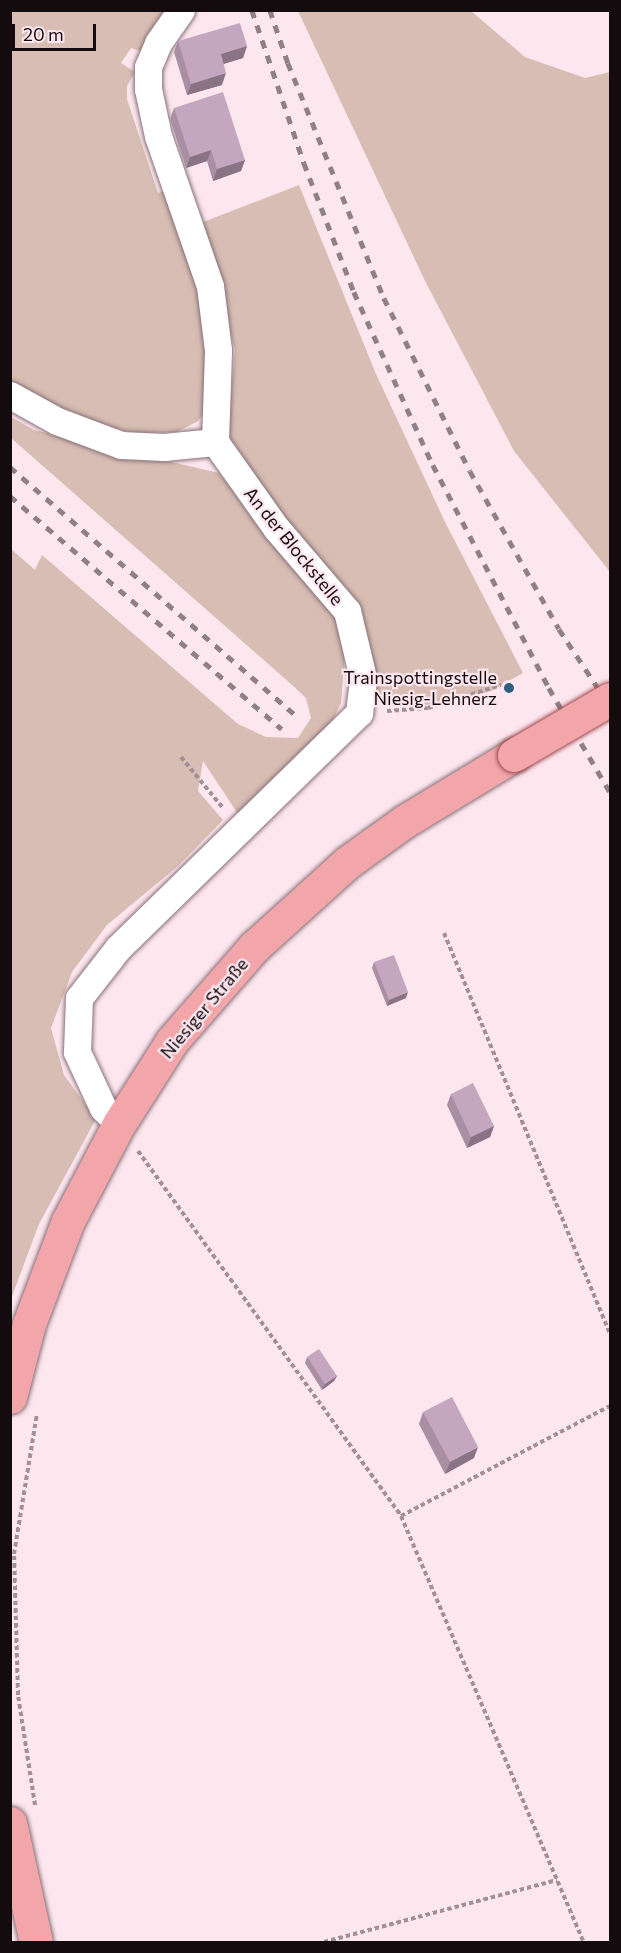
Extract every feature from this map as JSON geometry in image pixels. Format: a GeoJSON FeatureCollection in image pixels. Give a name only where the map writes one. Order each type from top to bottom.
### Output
{"type":"FeatureCollection","features":[{"type":"Feature","properties":{"kind":"main road","name":"Niesiger Straße"},"geometry":{"type":"LineString","coordinates":[[25,1399],[48,1270],[68,1221],[127,1136],[172,1041],[254,947],[301,903],[405,821],[610,699]]}},
{"type":"Feature","properties":{"kind":"main road"},"geometry":{"type":"LineString","coordinates":[[24,1817],[36,1942]]}},
{"type":"Feature","properties":{"kind":"street"},"geometry":{"type":"LineString","coordinates":[[10,395],[57,421],[121,445],[164,447],[215,442],[218,350],[210,286],[158,136],[148,89],[148,67],[158,42],[181,10]]}},
{"type":"Feature","properties":{"kind":"street","name":"An der Blockstelle"},"geometry":{"type":"LineString","coordinates":[[215,442],[276,528],[347,611],[363,678],[359,713]]}},
{"type":"Feature","properties":{"kind":"street"},"geometry":{"type":"LineString","coordinates":[[127,1136],[103,1108],[77,1052],[79,998],[118,948],[359,713]]}},
{"type":"Feature","properties":{"kind":"path"},"geometry":{"type":"LineString","coordinates":[[359,713],[428,708],[501,685]]}},
{"type":"Feature","properties":{"kind":"path"},"geometry":{"type":"LineString","coordinates":[[181,757],[220,803],[237,832]]}},
{"type":"Feature","properties":{"kind":"path"},"geometry":{"type":"LineString","coordinates":[[444,933],[610,1333]]}},
{"type":"Feature","properties":{"kind":"path"},"geometry":{"type":"LineString","coordinates":[[127,1136],[130,1158]]}},
{"type":"Feature","properties":{"kind":"path"},"geometry":{"type":"LineString","coordinates":[[127,1136],[401,1516],[584,1942]]}},
{"type":"Feature","properties":{"kind":"path"},"geometry":{"type":"LineString","coordinates":[[24,1817],[14,1554],[27,1455],[25,1399]]}},
{"type":"Feature","properties":{"kind":"path"},"geometry":{"type":"LineString","coordinates":[[401,1516],[610,1406]]}},
{"type":"Feature","properties":{"kind":"path"},"geometry":{"type":"LineString","coordinates":[[324,1942],[557,1880]]}},
{"type":"Feature","properties":{"kind":"shaded area"},"geometry":{"type":"Polygon","coordinates":[[[11,11],[172,11],[143,52],[131,48],[121,63],[135,72],[127,86],[127,99],[158,193],[171,189],[202,293],[210,404],[198,421],[177,432],[134,433],[98,424],[11,387],[11,11]]]}},
{"type":"Feature","properties":{"kind":"shaded area"},"geometry":{"type":"Polygon","coordinates":[[[298,11],[471,11],[525,57],[585,78],[610,72],[610,572],[514,451],[425,281],[298,11]]]}},
{"type":"Feature","properties":{"kind":"shaded area"},"geometry":{"type":"Polygon","coordinates":[[[299,185],[376,374],[445,522],[523,673],[491,691],[448,703],[411,706],[373,700],[369,652],[237,456],[228,433],[235,349],[198,224],[299,185]]]}},
{"type":"Feature","properties":{"kind":"shaded area"},"geometry":{"type":"Polygon","coordinates":[[[11,417],[34,430],[219,473],[333,610],[345,652],[341,703],[333,720],[240,817],[203,761],[198,791],[223,820],[178,866],[107,925],[72,972],[51,1028],[64,1075],[96,1119],[39,1224],[11,1299],[11,549],[35,570],[42,555],[238,724],[266,737],[298,738],[311,718],[306,698],[291,684],[11,438],[11,417]]]}},
{"type":"Feature","properties":{"kind":"building"},"geometry":{"type":"Polygon","coordinates":[[[240,23],[247,46],[221,54],[226,73],[191,84],[178,41],[240,23]]]}},
{"type":"Feature","properties":{"kind":"building"},"geometry":{"type":"Polygon","coordinates":[[[223,92],[245,160],[217,169],[211,150],[190,157],[174,108],[223,92]]]}},
{"type":"Feature","properties":{"kind":"building"},"geometry":{"type":"Polygon","coordinates":[[[394,955],[408,992],[389,1000],[374,962],[394,955]]]}},
{"type":"Feature","properties":{"kind":"building"},"geometry":{"type":"Polygon","coordinates":[[[473,1083],[494,1126],[471,1137],[451,1094],[473,1083]]]}},
{"type":"Feature","properties":{"kind":"building"},"geometry":{"type":"Polygon","coordinates":[[[319,1349],[337,1376],[325,1384],[307,1357],[319,1349]]]}},
{"type":"Feature","properties":{"kind":"building"},"geometry":{"type":"Polygon","coordinates":[[[452,1397],[478,1447],[450,1462],[423,1412],[452,1397]]]}},
{"type":"Feature","properties":{"kind":"railway"},"geometry":{"type":"LineString","coordinates":[[252,10],[304,163],[354,292],[433,465],[549,688],[610,792]]}},
{"type":"Feature","properties":{"kind":"railway"},"geometry":{"type":"LineString","coordinates":[[270,10],[288,63],[384,298],[470,471],[559,629],[610,706]]}},
{"type":"Feature","properties":{"kind":"railway"},"geometry":{"type":"LineString","coordinates":[[10,467],[295,715]]}},
{"type":"Feature","properties":{"kind":"railway"},"geometry":{"type":"LineString","coordinates":[[10,496],[282,729]]}},
{"type":"Feature","properties":{"kind":"place","name":"Trainspottingstelle Niesig-Lehnerz"},"geometry":{"type":"Point","coordinates":[509,688]}}]}
